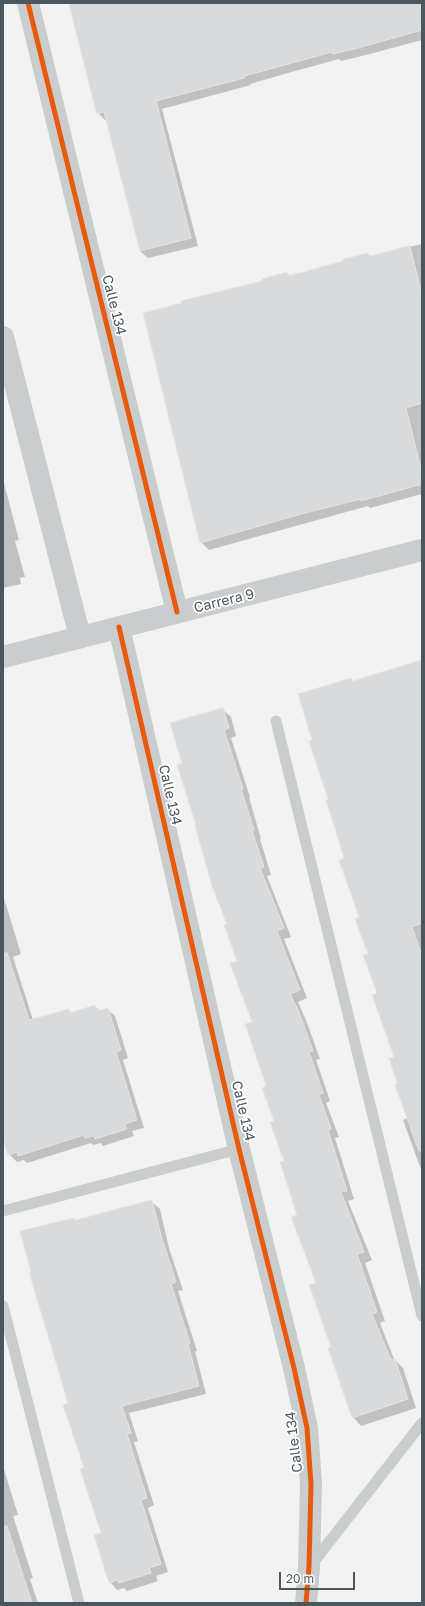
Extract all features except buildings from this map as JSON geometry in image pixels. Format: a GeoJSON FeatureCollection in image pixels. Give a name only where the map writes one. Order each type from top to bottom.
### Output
{"type":"FeatureCollection","features":[{"type":"Feature","properties":{"kind":"street","name":"Calle 134"},"geometry":{"type":"LineString","coordinates":[[28,3],[177,612]]}},
{"type":"Feature","properties":{"kind":"street"},"geometry":{"type":"LineString","coordinates":[[3,337],[80,637]]}},
{"type":"Feature","properties":{"kind":"street","name":"Carrera 9"},"geometry":{"type":"LineString","coordinates":[[3,657],[422,550]]}},
{"type":"Feature","properties":{"kind":"street","name":"Calle 134"},"geometry":{"type":"LineString","coordinates":[[119,627],[239,1149],[294,1368],[307,1428],[311,1484],[309,1567],[306,1603]]}},
{"type":"Feature","properties":{"kind":"lane"},"geometry":{"type":"LineString","coordinates":[[276,722],[422,1316]]}},
{"type":"Feature","properties":{"kind":"lane"},"geometry":{"type":"LineString","coordinates":[[3,1211],[239,1149]]}},
{"type":"Feature","properties":{"kind":"lane"},"geometry":{"type":"LineString","coordinates":[[3,1306],[79,1603]]}},
{"type":"Feature","properties":{"kind":"lane"},"geometry":{"type":"LineString","coordinates":[[309,1567],[422,1423]]}},
{"type":"Feature","properties":{"kind":"cycle path"},"geometry":{"type":"LineString","coordinates":[[28,3],[177,612]]}},
{"type":"Feature","properties":{"kind":"cycle path"},"geometry":{"type":"LineString","coordinates":[[119,627],[239,1149],[294,1368],[307,1428],[311,1484],[309,1567],[306,1603]]}}]}
